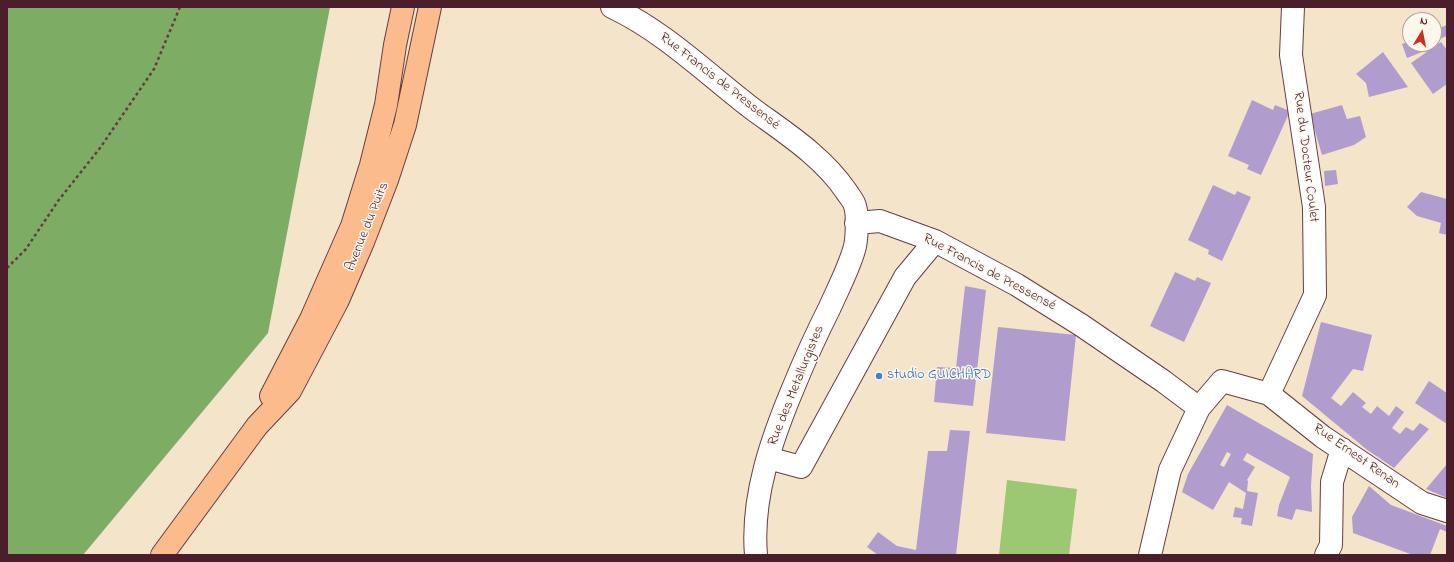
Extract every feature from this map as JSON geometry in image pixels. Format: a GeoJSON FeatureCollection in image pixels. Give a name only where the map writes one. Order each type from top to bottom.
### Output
{"type":"FeatureCollection","features":[{"type":"Feature","properties":{"kind":"main road","name":"Avenue du Puits"},"geometry":{"type":"LineString","coordinates":[[257,426],[278,382],[311,320],[352,226],[371,165],[386,105],[395,45],[403,7]]}},
{"type":"Feature","properties":{"kind":"main road","name":"Avenue du Puits"},"geometry":{"type":"LineString","coordinates":[[162,555],[257,426],[290,391],[338,300],[363,242],[387,180],[405,125],[430,7]]}},
{"type":"Feature","properties":{"kind":"street","name":"Rue Francis de Pressensé"},"geometry":{"type":"LineString","coordinates":[[612,7],[629,15],[661,36],[733,94],[821,160],[841,184],[855,205],[856,223],[880,221],[935,241],[1017,285],[1081,324],[1199,408]]}},
{"type":"Feature","properties":{"kind":"street","name":"Rue du Docteur Coulet"},"geometry":{"type":"LineString","coordinates":[[1269,394],[1315,295],[1314,207],[1291,55],[1293,7]]}},
{"type":"Feature","properties":{"kind":"street","name":"Rue des Metallurgistes"},"geometry":{"type":"LineString","coordinates":[[756,555],[754,541],[759,495],[768,458],[778,426],[794,385],[844,276],[855,248],[856,223]]}},
{"type":"Feature","properties":{"kind":"street"},"geometry":{"type":"LineString","coordinates":[[768,458],[801,467],[905,276],[935,241]]}},
{"type":"Feature","properties":{"kind":"street"},"geometry":{"type":"LineString","coordinates":[[1150,555],[1170,470],[1199,408],[1222,381],[1269,394]]}},
{"type":"Feature","properties":{"kind":"street","name":"Rue Ernest Renan"},"geometry":{"type":"LineString","coordinates":[[1269,394],[1323,437],[1422,503],[1447,511]]}},
{"type":"Feature","properties":{"kind":"street"},"geometry":{"type":"LineString","coordinates":[[1326,555],[1331,545],[1332,482],[1342,449]]}},
{"type":"Feature","properties":{"kind":"path"},"geometry":{"type":"LineString","coordinates":[[7,268],[26,249],[58,201],[100,148],[154,69],[180,7]]}},
{"type":"Feature","properties":{"kind":"green space"},"geometry":{"type":"Polygon","coordinates":[[[7,7],[330,7],[268,333],[83,555],[7,555],[7,7]]]}},
{"type":"Feature","properties":{"kind":"green space"},"geometry":{"type":"Polygon","coordinates":[[[1007,480],[1077,489],[1069,555],[999,555],[1007,480]]]}},
{"type":"Feature","properties":{"kind":"building"},"geometry":{"type":"Polygon","coordinates":[[[1447,25],[1447,36],[1442,38],[1442,27],[1447,25]]]}},
{"type":"Feature","properties":{"kind":"building"},"geometry":{"type":"Polygon","coordinates":[[[1442,43],[1447,50],[1447,84],[1433,94],[1411,63],[1427,52],[1442,52],[1442,43]]]}},
{"type":"Feature","properties":{"kind":"building"},"geometry":{"type":"Polygon","coordinates":[[[1383,52],[1408,87],[1369,97],[1366,83],[1356,74],[1383,52]]]}},
{"type":"Feature","properties":{"kind":"building"},"geometry":{"type":"Polygon","coordinates":[[[1405,52],[1422,52],[1407,58],[1405,52]]]}},
{"type":"Feature","properties":{"kind":"building"},"geometry":{"type":"Polygon","coordinates":[[[1252,100],[1273,110],[1275,105],[1290,111],[1261,175],[1247,169],[1249,165],[1228,156],[1252,100]]]}},
{"type":"Feature","properties":{"kind":"building"},"geometry":{"type":"Polygon","coordinates":[[[1342,105],[1347,119],[1360,116],[1366,137],[1354,145],[1322,155],[1310,114],[1342,105]]]}},
{"type":"Feature","properties":{"kind":"building"},"geometry":{"type":"Polygon","coordinates":[[[1336,170],[1338,184],[1325,186],[1324,171],[1336,170]]]}},
{"type":"Feature","properties":{"kind":"building"},"geometry":{"type":"Polygon","coordinates":[[[1213,185],[1235,195],[1237,191],[1251,197],[1222,261],[1208,254],[1209,250],[1188,240],[1213,185]]]}},
{"type":"Feature","properties":{"kind":"building"},"geometry":{"type":"Polygon","coordinates":[[[1421,192],[1447,199],[1447,235],[1439,233],[1441,223],[1417,216],[1407,207],[1421,192]]]}},
{"type":"Feature","properties":{"kind":"building"},"geometry":{"type":"Polygon","coordinates":[[[1175,272],[1195,281],[1197,277],[1211,283],[1184,342],[1150,326],[1175,272]]]}},
{"type":"Feature","properties":{"kind":"building"},"geometry":{"type":"Polygon","coordinates":[[[965,286],[986,290],[973,406],[934,402],[937,367],[956,368],[965,286]]]}},
{"type":"Feature","properties":{"kind":"building"},"geometry":{"type":"Polygon","coordinates":[[[1321,322],[1372,335],[1363,371],[1353,369],[1331,398],[1341,406],[1353,392],[1366,403],[1362,407],[1371,414],[1377,406],[1389,416],[1396,406],[1404,412],[1392,428],[1400,434],[1406,427],[1413,431],[1420,423],[1429,429],[1394,468],[1366,449],[1302,396],[1321,322]]]}},
{"type":"Feature","properties":{"kind":"building"},"geometry":{"type":"Polygon","coordinates":[[[998,327],[1076,335],[1065,441],[986,433],[998,327]]]}},
{"type":"Feature","properties":{"kind":"building"},"geometry":{"type":"Polygon","coordinates":[[[1429,381],[1447,393],[1447,424],[1415,403],[1429,381]]]}},
{"type":"Feature","properties":{"kind":"building"},"geometry":{"type":"Polygon","coordinates":[[[1227,405],[1313,454],[1311,486],[1312,512],[1296,509],[1292,520],[1277,516],[1279,505],[1290,477],[1247,453],[1243,460],[1255,467],[1247,480],[1247,491],[1258,493],[1252,526],[1241,524],[1242,518],[1233,517],[1235,507],[1243,509],[1246,493],[1229,482],[1213,510],[1182,492],[1188,474],[1227,405]],[[1227,452],[1220,465],[1224,467],[1231,454],[1227,452]]]}},
{"type":"Feature","properties":{"kind":"building"},"geometry":{"type":"Polygon","coordinates":[[[950,430],[970,431],[956,555],[878,555],[867,547],[878,532],[897,546],[916,550],[928,451],[947,451],[950,430]]]}},
{"type":"Feature","properties":{"kind":"building"},"geometry":{"type":"Polygon","coordinates":[[[1447,464],[1447,498],[1426,489],[1447,464]]]}},
{"type":"Feature","properties":{"kind":"building"},"geometry":{"type":"Polygon","coordinates":[[[1369,486],[1391,505],[1447,526],[1447,532],[1440,529],[1430,555],[1413,555],[1353,533],[1352,517],[1369,486]]]}},
{"type":"Feature","properties":{"kind":"place","name":"studio GUICHARD"},"geometry":{"type":"Point","coordinates":[879,376]}}]}
